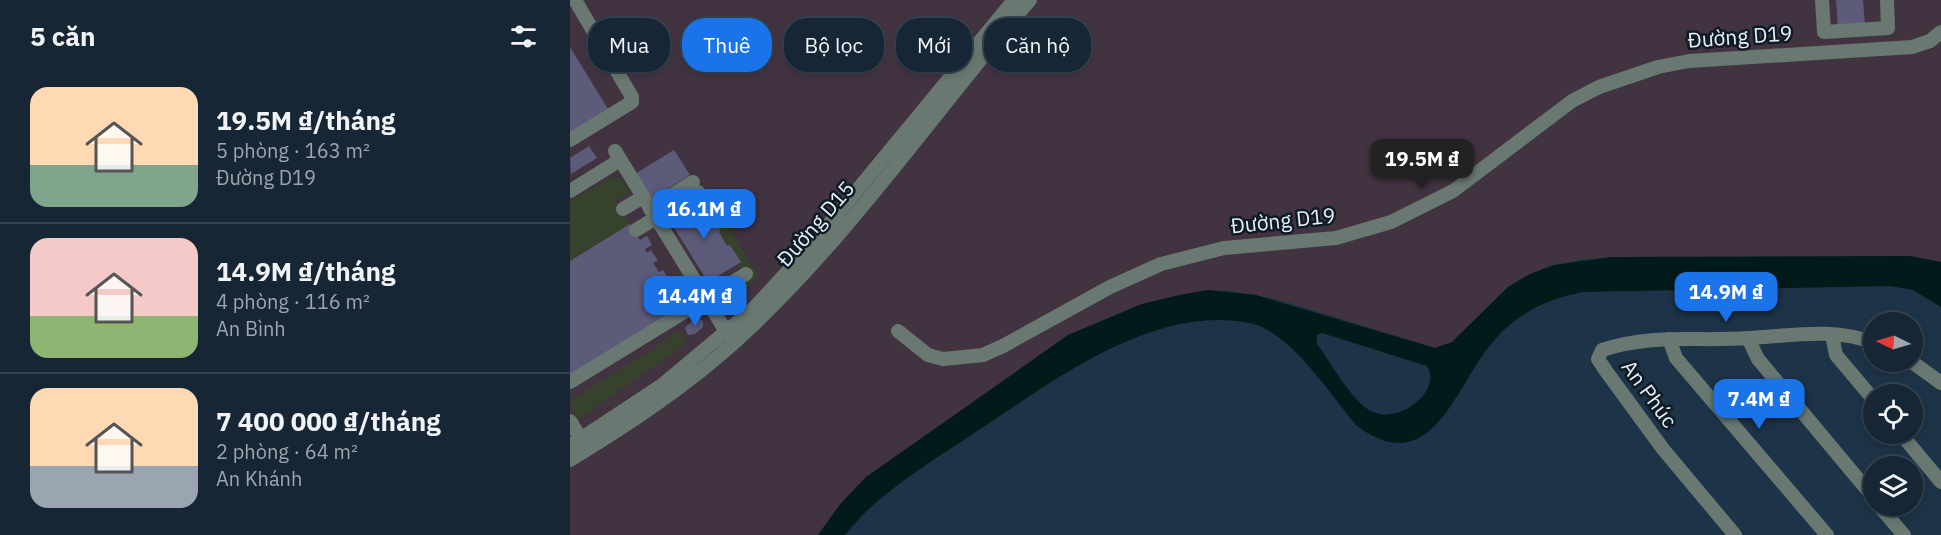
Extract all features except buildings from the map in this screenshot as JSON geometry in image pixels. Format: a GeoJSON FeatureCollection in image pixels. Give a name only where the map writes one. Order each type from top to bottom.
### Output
{"type":"FeatureCollection","features":[{"type":"Feature","properties":{"kind":"street"},"geometry":{"type":"LineString","coordinates":[[570,140],[632,102],[631,93],[575,0]]}},
{"type":"Feature","properties":{"kind":"street","name":"Đường D15"},"geometry":{"type":"LineString","coordinates":[[576,443],[662,385],[727,333],[812,245],[1014,0]]}},
{"type":"Feature","properties":{"kind":"street","name":"Đường D15"},"geometry":{"type":"LineString","coordinates":[[570,460],[661,401],[714,360],[755,323],[835,237],[1030,0]]}},
{"type":"Feature","properties":{"kind":"street"},"geometry":{"type":"LineString","coordinates":[[1822,0],[1824,32],[1888,28],[1887,0]]}},
{"type":"Feature","properties":{"kind":"street","name":"Đường D19"},"geometry":{"type":"LineString","coordinates":[[898,332],[928,355],[943,359],[983,355],[1110,287],[1161,264],[1224,248],[1336,238],[1391,222],[1453,191],[1572,101],[1629,75],[1689,61],[1912,47],[1930,41],[1941,32]]}},
{"type":"Feature","properties":{"kind":"street"},"geometry":{"type":"LineString","coordinates":[[570,191],[617,156],[727,333]]}},
{"type":"Feature","properties":{"kind":"street"},"geometry":{"type":"LineString","coordinates":[[623,209],[649,208],[696,187]]}},
{"type":"Feature","properties":{"kind":"street"},"geometry":{"type":"LineString","coordinates":[[636,230],[649,208]]}},
{"type":"Feature","properties":{"kind":"street"},"geometry":{"type":"LineString","coordinates":[[570,382],[746,274]]}},
{"type":"Feature","properties":{"kind":"street"},"geometry":{"type":"LineString","coordinates":[[1827,535],[1677,358],[1669,339],[1748,338],[1788,334],[1863,339]]}},
{"type":"Feature","properties":{"kind":"street"},"geometry":{"type":"LineString","coordinates":[[1832,335],[1836,355],[1863,387]]}},
{"type":"Feature","properties":{"kind":"street"},"geometry":{"type":"LineString","coordinates":[[1748,338],[1758,358],[1863,485]]}},
{"type":"Feature","properties":{"kind":"street","name":"An Phúc"},"geometry":{"type":"LineString","coordinates":[[1669,339],[1632,340],[1602,350],[1598,359],[1663,449],[1735,535]]}},
{"type":"Feature","properties":{"kind":"street"},"geometry":{"type":"LineString","coordinates":[[1923,370],[1941,383]]}},
{"type":"Feature","properties":{"kind":"street"},"geometry":{"type":"LineString","coordinates":[[570,421],[576,443]]}},
{"type":"Feature","properties":{"kind":"street"},"geometry":{"type":"LineString","coordinates":[[1909,444],[1941,482]]}},
{"type":"Feature","properties":{"kind":"street"},"geometry":{"type":"LineString","coordinates":[[1888,516],[1904,535]]}},
{"type":"Feature","properties":{"kind":"shaded area"},"geometry":{"type":"Polygon","coordinates":[[[570,0],[1941,0],[1941,262],[1910,256],[1584,259],[1554,265],[1530,274],[1508,287],[1452,342],[1435,348],[1280,300],[1231,291],[1208,290],[1142,304],[1068,335],[841,503],[818,535],[570,535],[570,0]]]}},
{"type":"Feature","properties":{"kind":"shaded area"},"geometry":{"type":"Polygon","coordinates":[[[1910,256],[1941,262],[1941,307],[1913,290],[1890,286],[1582,292],[1569,295],[1532,309],[1511,324],[1492,343],[1438,422],[1423,436],[1404,443],[1383,440],[1357,426],[1295,351],[1265,328],[1250,323],[1213,320],[1177,325],[1141,336],[1071,370],[907,478],[874,504],[845,535],[818,535],[841,503],[866,477],[1068,335],[1142,304],[1208,290],[1256,295],[1435,348],[1452,342],[1508,287],[1530,274],[1554,265],[1612,257],[1910,256]],[[1322,333],[1317,335],[1317,344],[1348,389],[1369,410],[1380,414],[1393,414],[1415,404],[1429,386],[1430,376],[1427,366],[1322,333]]]}},
{"type":"Feature","properties":{"kind":"green space"},"geometry":{"type":"Polygon","coordinates":[[[611,177],[620,178],[630,192],[616,201],[630,224],[570,261],[570,201],[611,177]]]}},
{"type":"Feature","properties":{"kind":"green space"},"geometry":{"type":"Polygon","coordinates":[[[708,193],[758,276],[721,313],[717,305],[741,290],[737,283],[742,272],[737,264],[740,262],[730,245],[727,246],[719,232],[721,230],[702,197],[708,193]]]}},
{"type":"Feature","properties":{"kind":"green space"},"geometry":{"type":"Polygon","coordinates":[[[678,330],[688,342],[578,420],[571,407],[572,399],[654,349],[678,330]]]}}]}
